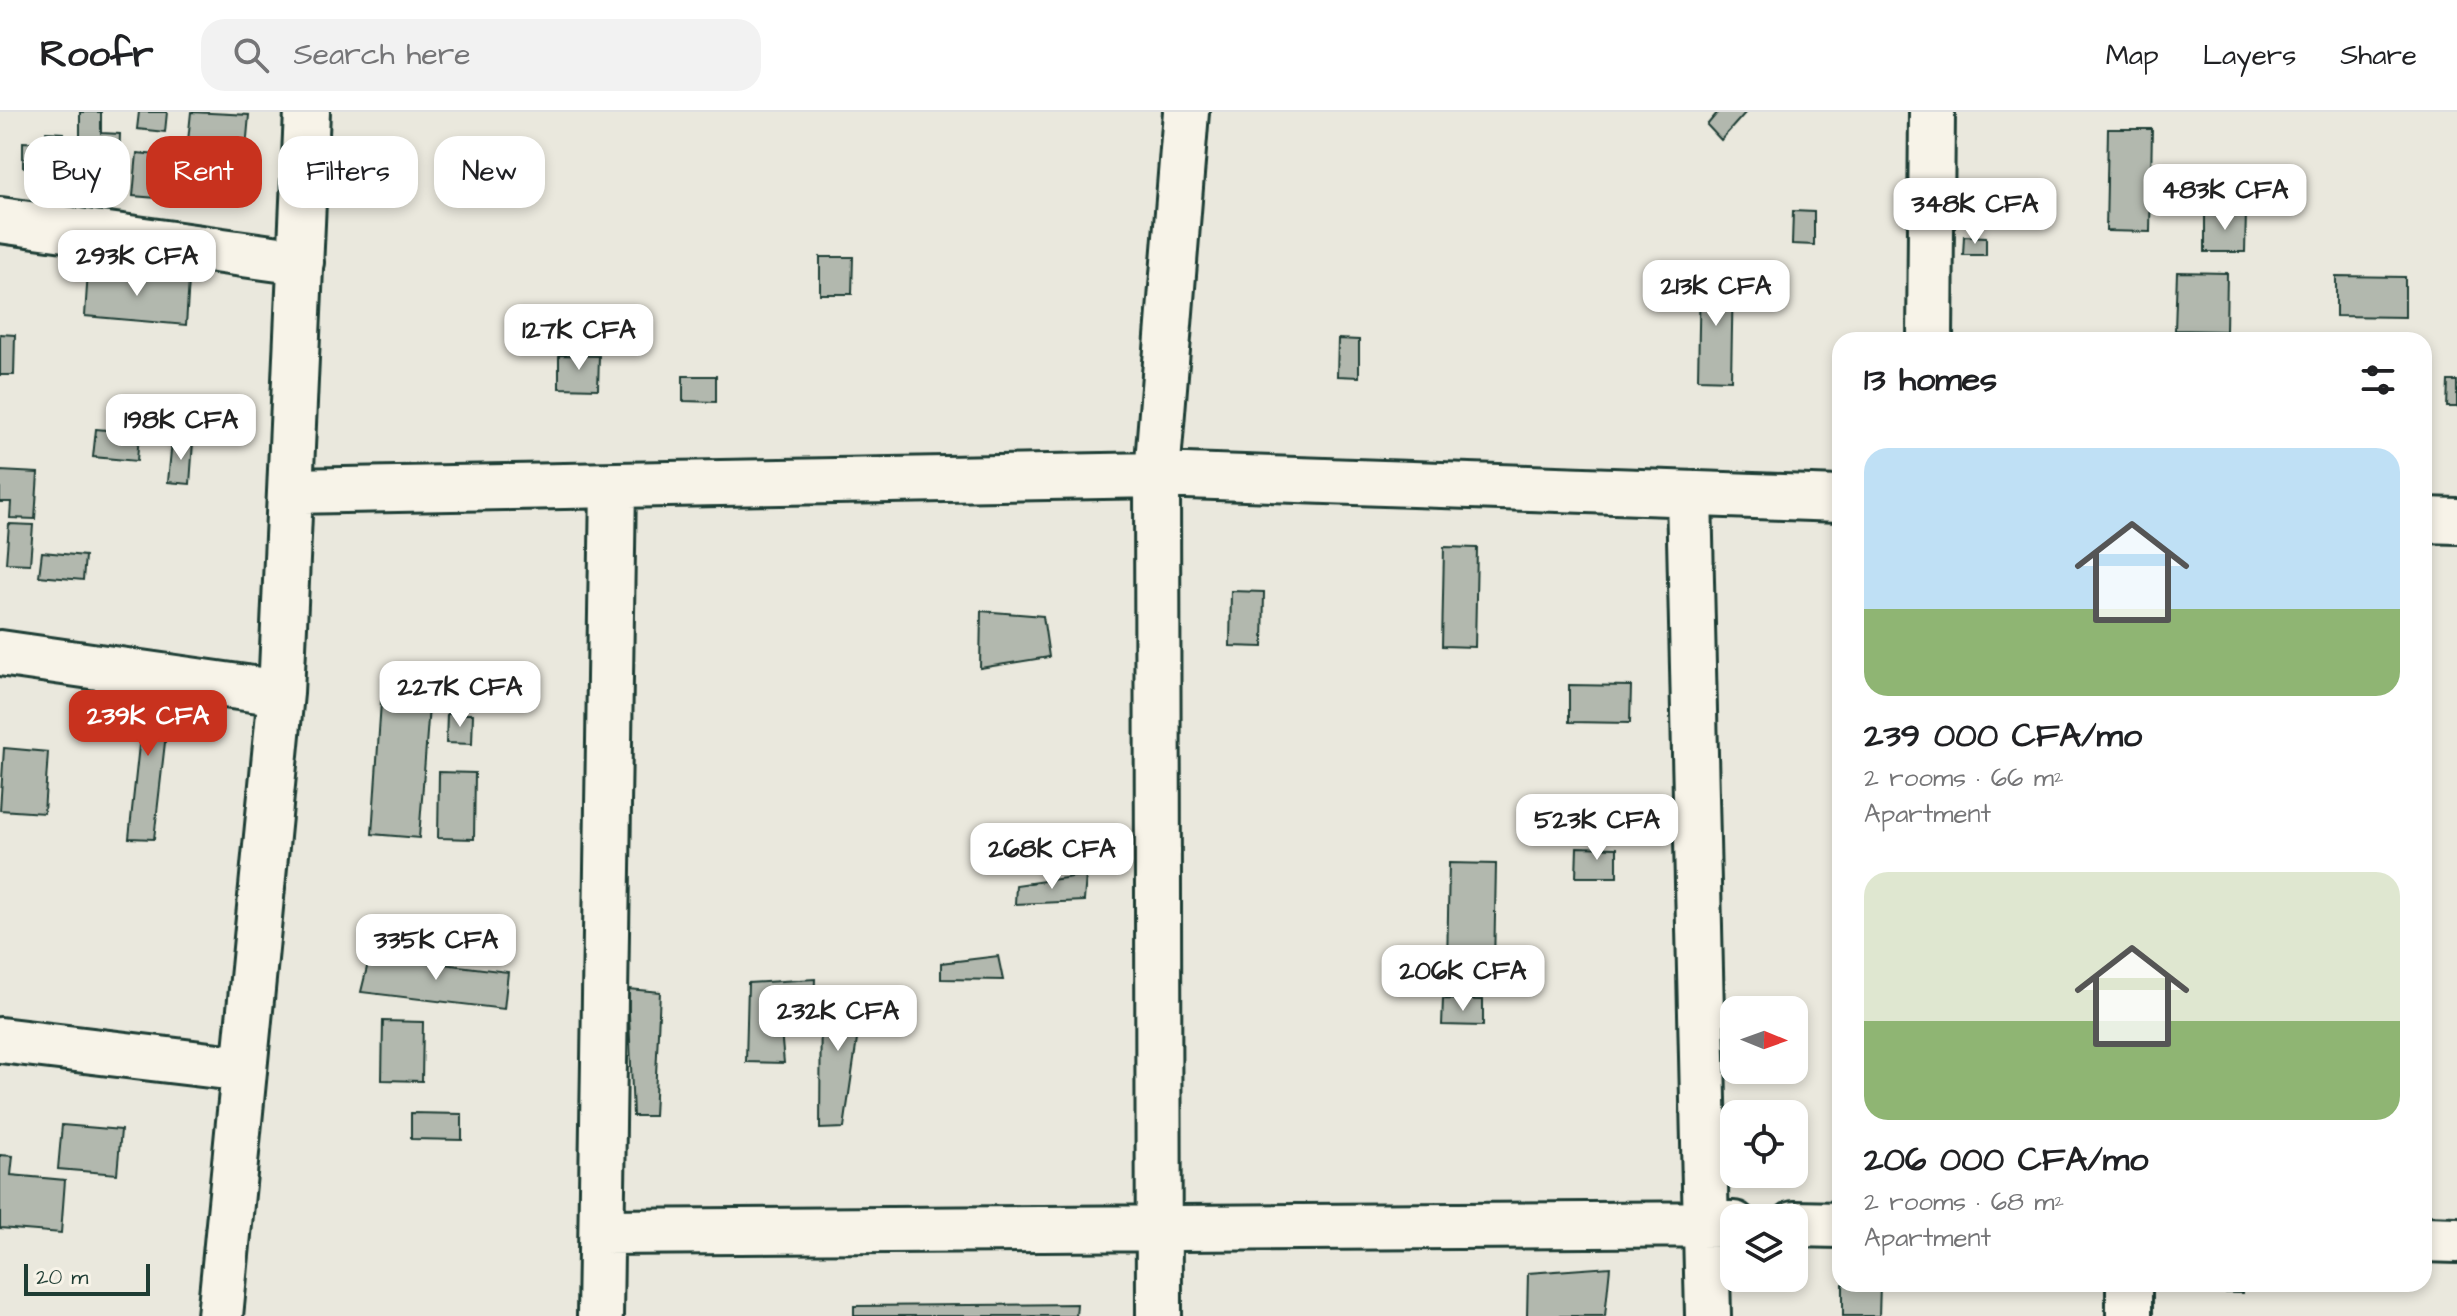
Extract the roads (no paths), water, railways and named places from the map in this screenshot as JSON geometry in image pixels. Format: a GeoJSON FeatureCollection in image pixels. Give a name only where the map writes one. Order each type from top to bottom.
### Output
{"type":"FeatureCollection","features":[{"type":"Feature","properties":{"kind":"street"},"geometry":{"type":"LineString","coordinates":[[220,1316],[281,693],[307,112]]}},
{"type":"Feature","properties":{"kind":"street"},"geometry":{"type":"LineString","coordinates":[[1159,1316],[1157,475],[1186,112]]}},
{"type":"Feature","properties":{"kind":"street"},"geometry":{"type":"LineString","coordinates":[[1930,332],[1932,112]]}},
{"type":"Feature","properties":{"kind":"street"},"geometry":{"type":"LineString","coordinates":[[0,220],[301,262]]}},
{"type":"Feature","properties":{"kind":"street"},"geometry":{"type":"LineString","coordinates":[[290,491],[1157,475],[1832,499]]}},
{"type":"Feature","properties":{"kind":"street"},"geometry":{"type":"LineString","coordinates":[[600,1316],[613,486]]}},
{"type":"Feature","properties":{"kind":"street"},"geometry":{"type":"LineString","coordinates":[[1689,494],[1720,1224],[1708,1316]]}},
{"type":"Feature","properties":{"kind":"street"},"geometry":{"type":"LineString","coordinates":[[2432,520],[2457,521]]}},
{"type":"Feature","properties":{"kind":"street"},"geometry":{"type":"LineString","coordinates":[[0,653],[281,693]]}},
{"type":"Feature","properties":{"kind":"street"},"geometry":{"type":"LineString","coordinates":[[0,1040],[244,1069]]}},
{"type":"Feature","properties":{"kind":"street"},"geometry":{"type":"LineString","coordinates":[[602,1232],[1720,1224]]}},
{"type":"Feature","properties":{"kind":"street"},"geometry":{"type":"LineString","coordinates":[[1808,1224],[1832,1225]]}},
{"type":"Feature","properties":{"kind":"street"},"geometry":{"type":"LineString","coordinates":[[2432,1239],[2457,1240]]}},
{"type":"Feature","properties":{"kind":"street"},"geometry":{"type":"LineString","coordinates":[[2129,1292],[2129,1316]]}}]}
